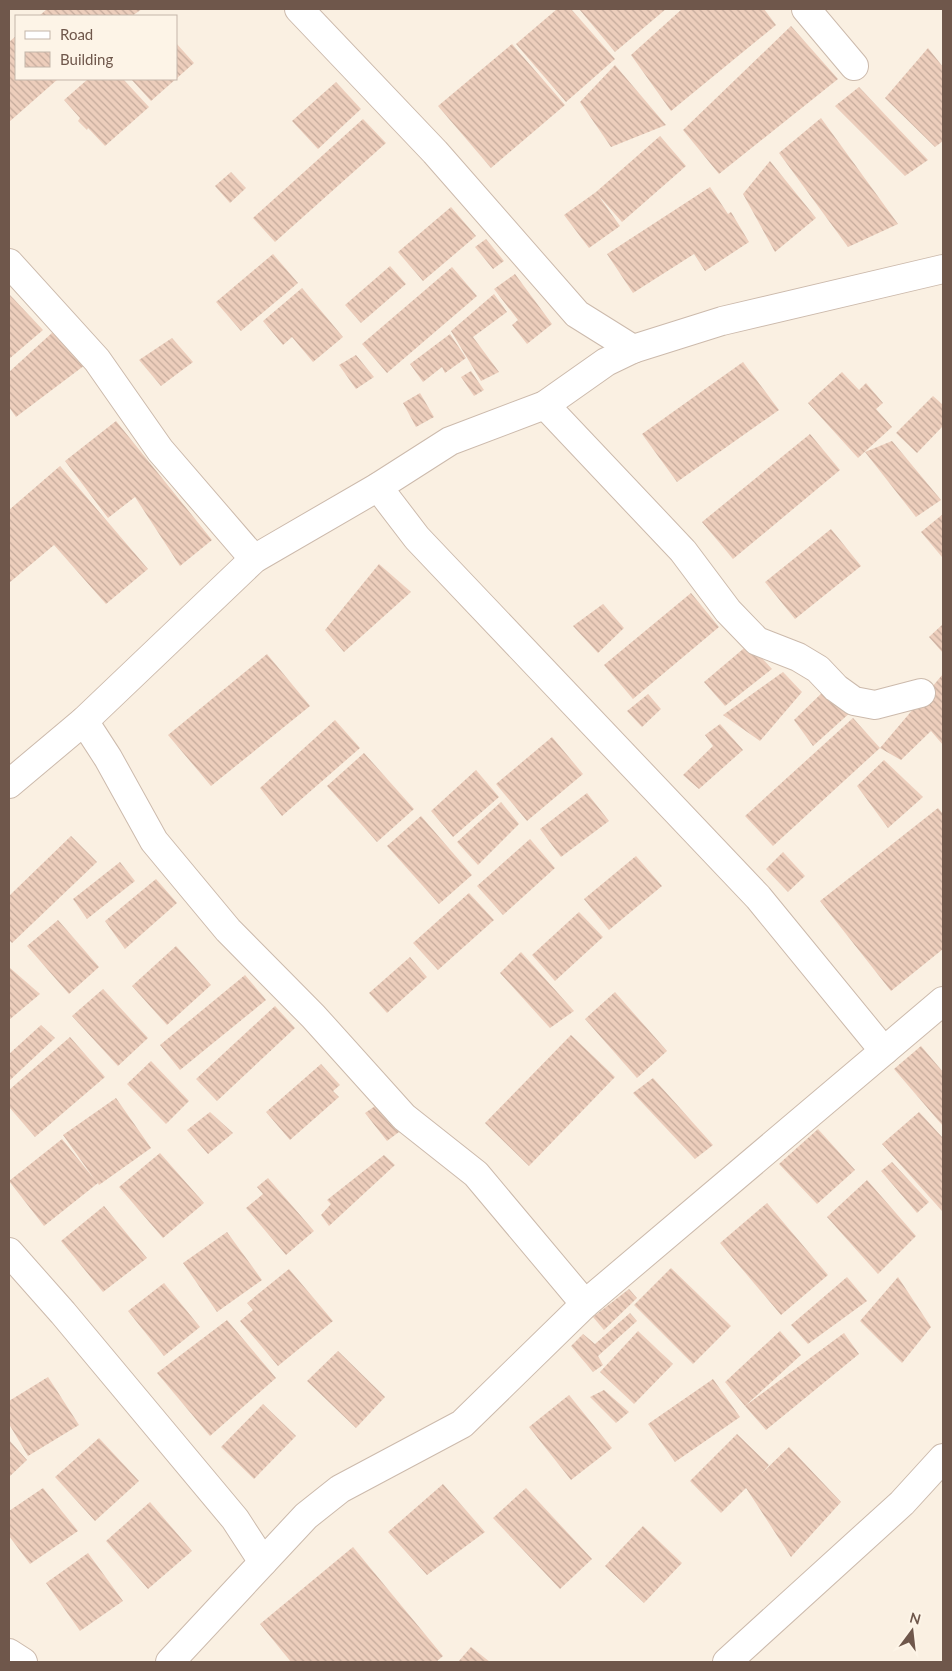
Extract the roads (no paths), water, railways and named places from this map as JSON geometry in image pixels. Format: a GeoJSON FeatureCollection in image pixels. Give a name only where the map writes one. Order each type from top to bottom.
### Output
{"type":"FeatureCollection","features":[{"type":"Feature","properties":{"kind":"street"},"geometry":{"type":"LineString","coordinates":[[299,9],[435,152],[577,314],[633,349]]}},
{"type":"Feature","properties":{"kind":"street"},"geometry":{"type":"LineString","coordinates":[[806,9],[854,66]]}},
{"type":"Feature","properties":{"kind":"street"},"geometry":{"type":"LineString","coordinates":[[9,263],[97,360],[160,450],[254,559]]}},
{"type":"Feature","properties":{"kind":"street"},"geometry":{"type":"LineString","coordinates":[[9,784],[84,721],[254,559],[378,487],[450,441],[545,405],[606,362],[633,349],[722,321],[943,269]]}},
{"type":"Feature","properties":{"kind":"street"},"geometry":{"type":"LineString","coordinates":[[545,405],[683,552],[728,610],[757,641],[798,657],[818,669],[836,688],[854,701],[875,705],[921,693]]}},
{"type":"Feature","properties":{"kind":"street"},"geometry":{"type":"LineString","coordinates":[[378,487],[417,538],[758,898],[884,1051]]}},
{"type":"Feature","properties":{"kind":"street"},"geometry":{"type":"LineString","coordinates":[[84,721],[108,758],[154,841],[228,930],[313,1016],[404,1117],[476,1174],[585,1304]]}},
{"type":"Feature","properties":{"kind":"street"},"geometry":{"type":"LineString","coordinates":[[170,1662],[306,1516],[340,1489],[462,1424],[585,1304],[943,1001]]}},
{"type":"Feature","properties":{"kind":"street"},"geometry":{"type":"LineString","coordinates":[[9,1252],[63,1313],[235,1519],[263,1562]]}},
{"type":"Feature","properties":{"kind":"street"},"geometry":{"type":"LineString","coordinates":[[727,1662],[902,1502],[943,1458]]}},
{"type":"Feature","properties":{"kind":"street"},"geometry":{"type":"LineString","coordinates":[[9,1653],[23,1662]]}}]}
